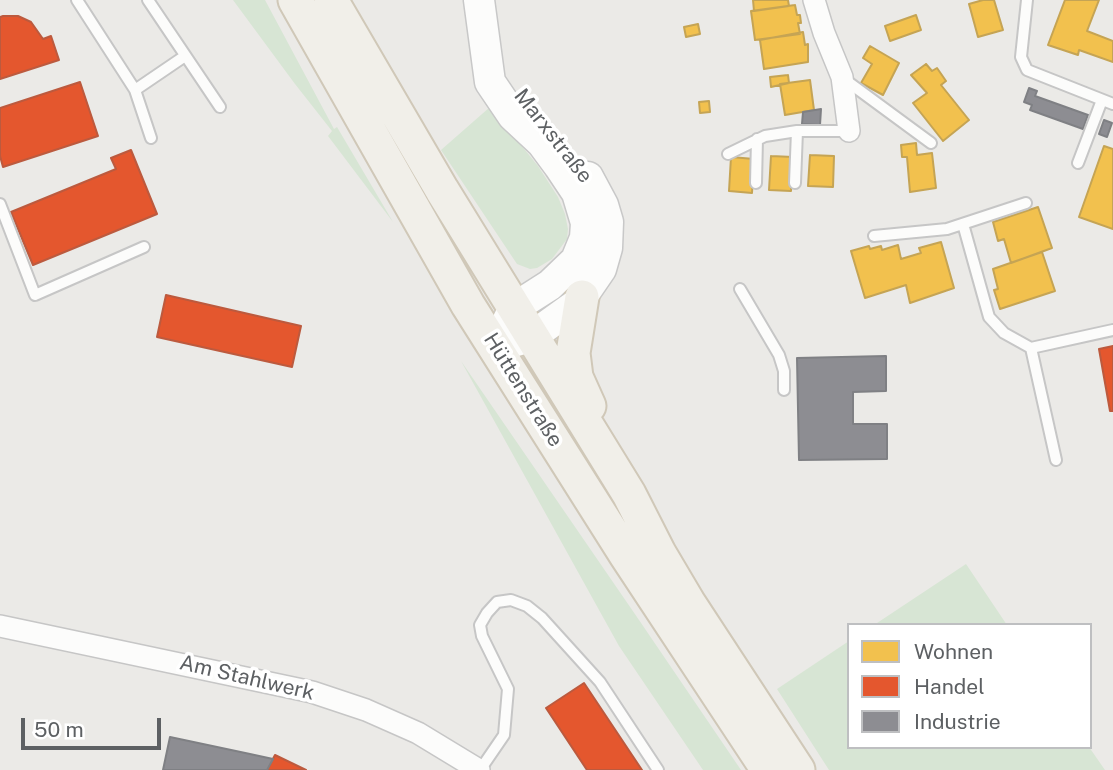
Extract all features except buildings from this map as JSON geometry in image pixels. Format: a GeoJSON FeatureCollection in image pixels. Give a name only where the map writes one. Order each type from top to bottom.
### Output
{"type":"FeatureCollection","features":[{"type":"Feature","properties":{"kind":"main road","name":"Hüttenstraße"},"geometry":{"type":"LineString","coordinates":[[295,0],[429,237],[495,346],[626,555],[768,770]]}},
{"type":"Feature","properties":{"kind":"main road","name":"Hüttenstraße"},"geometry":{"type":"LineString","coordinates":[[331,0],[514,309],[629,494],[688,602],[798,770]]}},
{"type":"Feature","properties":{"kind":"main road"},"geometry":{"type":"LineString","coordinates":[[582,297],[573,353],[576,377],[629,494]]}},
{"type":"Feature","properties":{"kind":"street","name":"Marxstraße"},"geometry":{"type":"LineString","coordinates":[[479,0],[490,82],[513,116],[542,143],[559,166],[577,193],[586,223],[585,238],[576,260],[550,285],[514,309],[495,346]]}},
{"type":"Feature","properties":{"kind":"street"},"geometry":{"type":"LineString","coordinates":[[814,0],[842,77],[849,131]]}},
{"type":"Feature","properties":{"kind":"street","name":"Marxstraße"},"geometry":{"type":"LineString","coordinates":[[486,45],[505,67],[517,92],[588,177],[603,205],[608,229],[606,253],[598,275],[569,311],[531,337],[495,346]]}},
{"type":"Feature","properties":{"kind":"street","name":"Am Stahlwerk"},"geometry":{"type":"LineString","coordinates":[[0,626],[312,692],[366,710],[418,733],[480,770]]}},
{"type":"Feature","properties":{"kind":"lane"},"geometry":{"type":"LineString","coordinates":[[77,0],[135,90],[150,138]]}},
{"type":"Feature","properties":{"kind":"lane"},"geometry":{"type":"LineString","coordinates":[[148,0],[220,107]]}},
{"type":"Feature","properties":{"kind":"lane"},"geometry":{"type":"LineString","coordinates":[[1027,0],[1021,57],[1027,70],[1108,102],[1078,163]]}},
{"type":"Feature","properties":{"kind":"lane"},"geometry":{"type":"LineString","coordinates":[[135,90],[186,56]]}},
{"type":"Feature","properties":{"kind":"lane"},"geometry":{"type":"LineString","coordinates":[[842,77],[931,143]]}},
{"type":"Feature","properties":{"kind":"lane"},"geometry":{"type":"LineString","coordinates":[[728,154],[757,139],[797,131],[849,131]]}},
{"type":"Feature","properties":{"kind":"lane"},"geometry":{"type":"LineString","coordinates":[[795,183],[797,131]]}},
{"type":"Feature","properties":{"kind":"lane"},"geometry":{"type":"LineString","coordinates":[[756,183],[757,139]]}},
{"type":"Feature","properties":{"kind":"lane"},"geometry":{"type":"LineString","coordinates":[[874,236],[947,229],[1026,203]]}},
{"type":"Feature","properties":{"kind":"lane"},"geometry":{"type":"LineString","coordinates":[[0,204],[35,295],[144,247]]}},
{"type":"Feature","properties":{"kind":"lane"},"geometry":{"type":"LineString","coordinates":[[963,225],[989,317],[1003,333],[1031,348],[1113,330]]}},
{"type":"Feature","properties":{"kind":"lane"},"geometry":{"type":"LineString","coordinates":[[740,289],[779,355],[784,370],[784,390]]}},
{"type":"Feature","properties":{"kind":"lane"},"geometry":{"type":"LineString","coordinates":[[1031,348],[1056,460]]}},
{"type":"Feature","properties":{"kind":"lane"},"geometry":{"type":"LineString","coordinates":[[480,770],[504,735],[508,689],[482,636],[480,625],[497,602],[511,600],[527,606],[541,618],[600,682],[658,770]]}},
{"type":"Feature","properties":{"kind":"green space"},"geometry":{"type":"Polygon","coordinates":[[[233,0],[265,0],[334,129],[337,127],[393,222],[328,136],[332,131],[233,0]]]}},
{"type":"Feature","properties":{"kind":"green space"},"geometry":{"type":"Polygon","coordinates":[[[490,107],[538,166],[558,197],[565,214],[567,239],[552,259],[537,268],[530,269],[517,264],[441,150],[490,107]]]}},
{"type":"Feature","properties":{"kind":"green space"},"geometry":{"type":"Polygon","coordinates":[[[461,361],[741,770],[703,770],[619,646],[461,361]]]}},
{"type":"Feature","properties":{"kind":"green space"},"geometry":{"type":"Polygon","coordinates":[[[966,564],[1006,623],[877,623],[966,564]]]}},
{"type":"Feature","properties":{"kind":"green space"},"geometry":{"type":"Polygon","coordinates":[[[847,642],[847,749],[1090,749],[1105,770],[829,770],[777,689],[847,642]]]}}]}
